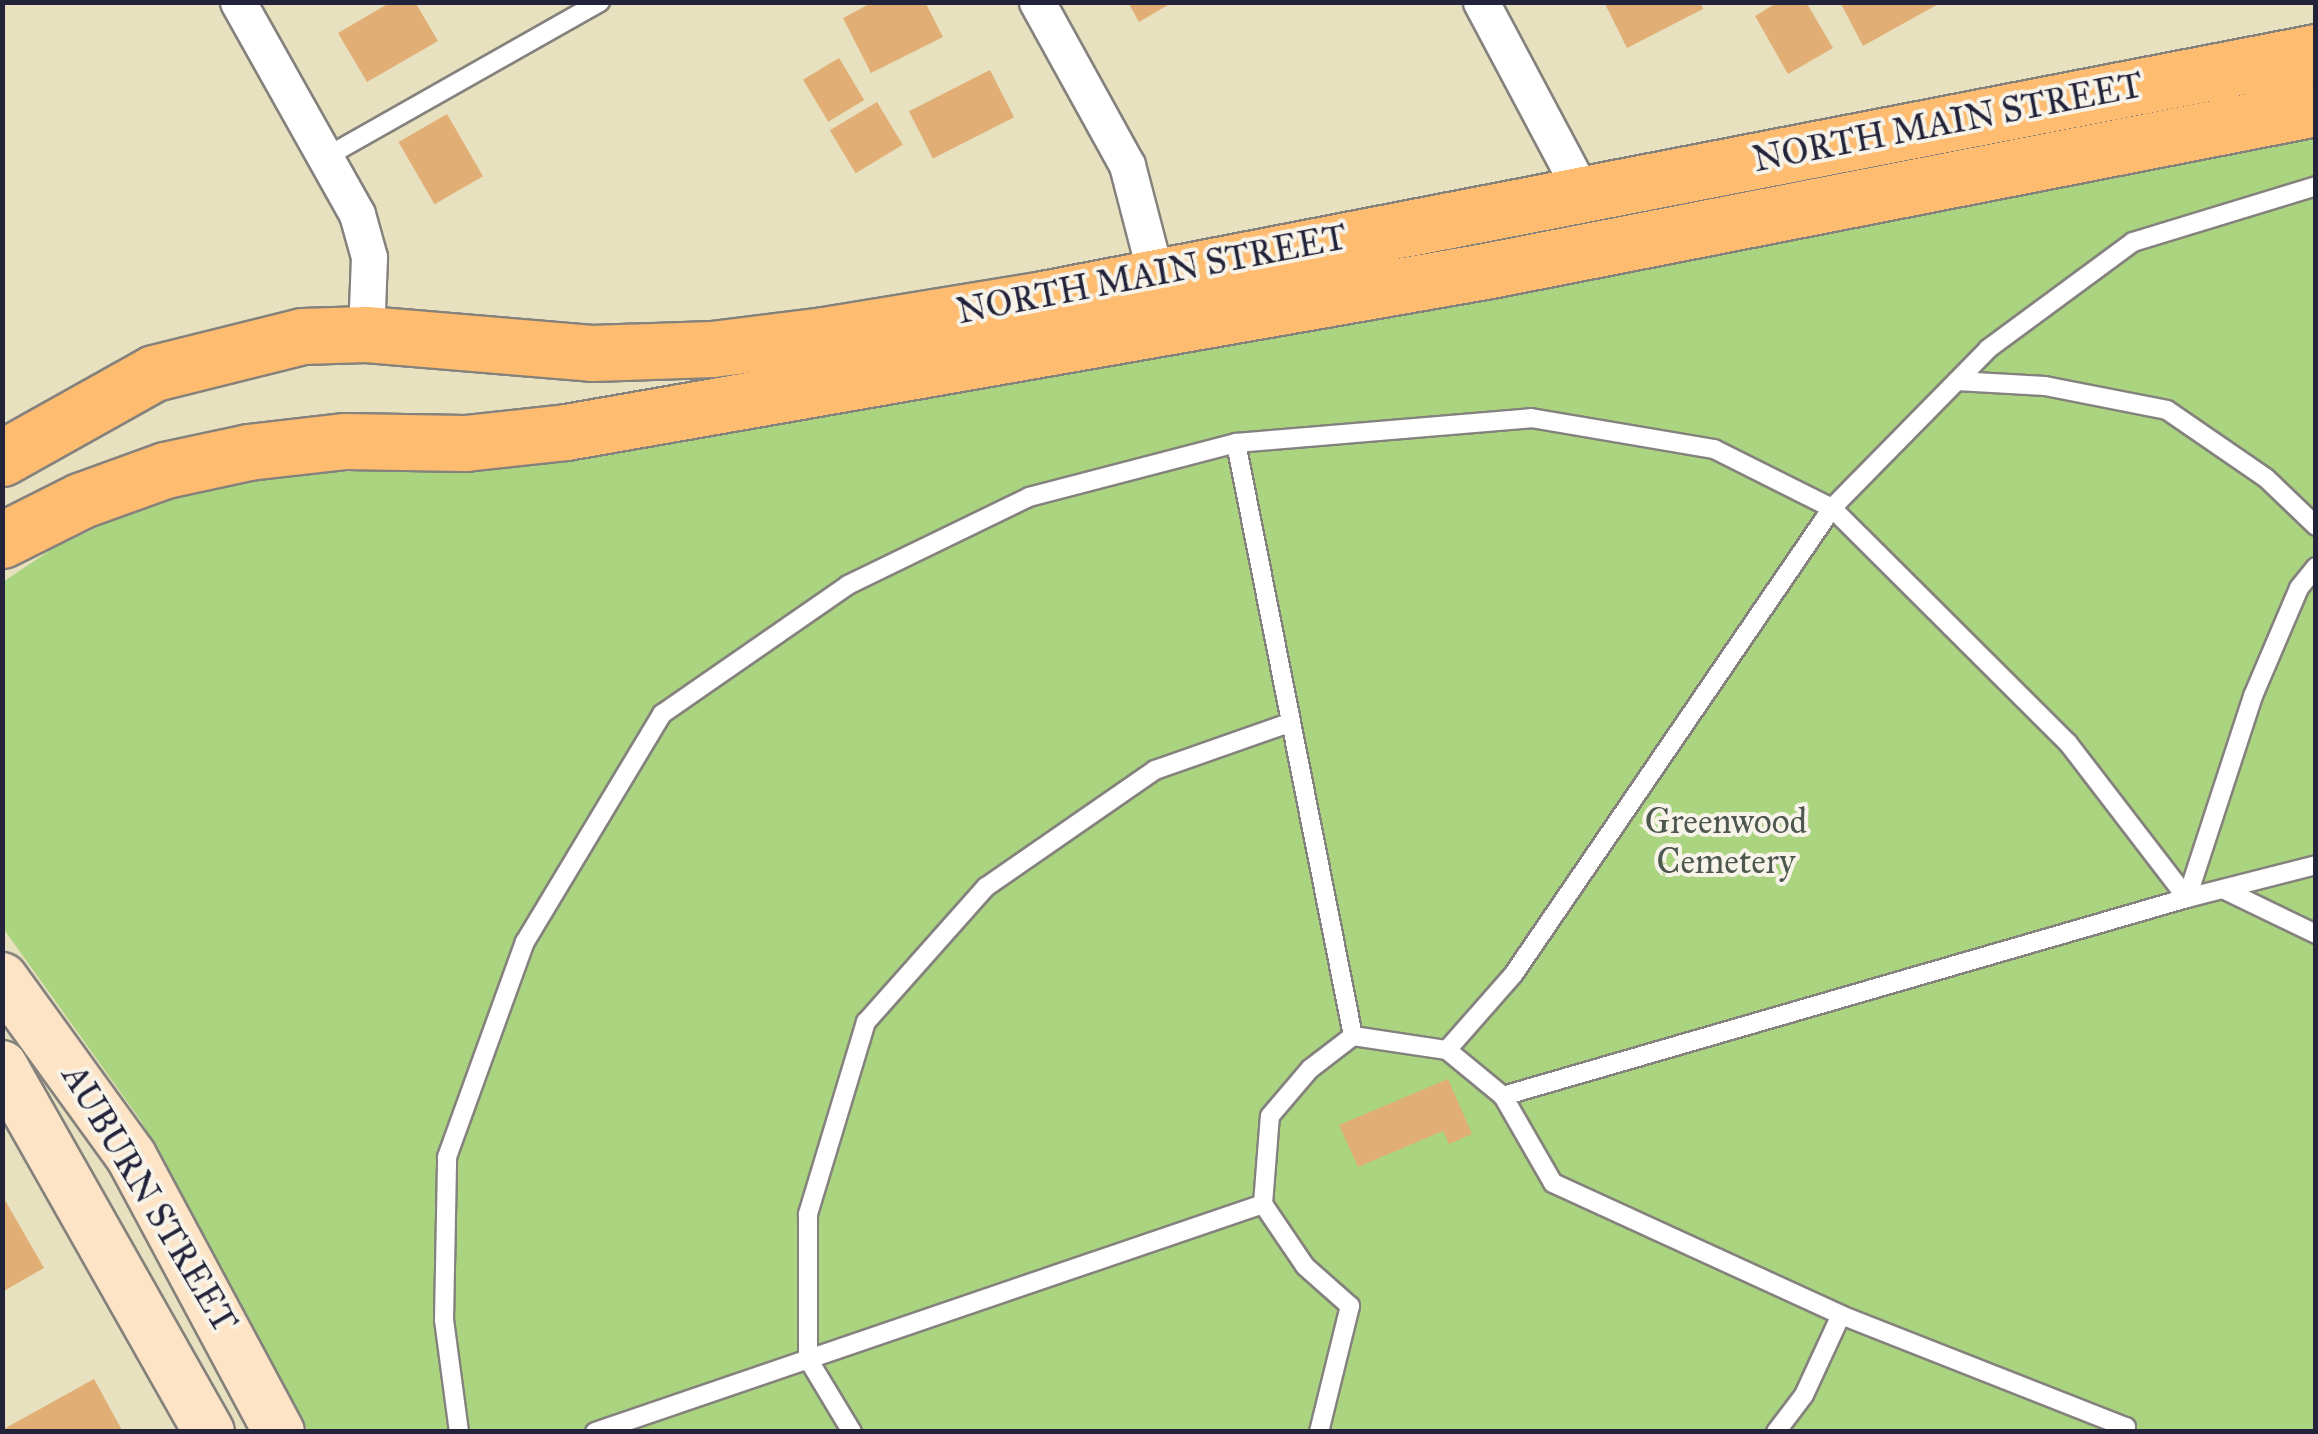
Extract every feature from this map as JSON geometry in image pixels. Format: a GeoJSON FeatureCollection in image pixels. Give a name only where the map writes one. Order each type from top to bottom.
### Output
{"type":"FeatureCollection","features":[{"type":"Feature","properties":{"kind":"main road","name":"NORTH MAIN STREET"},"geometry":{"type":"LineString","coordinates":[[2,458],[154,373],[302,336],[366,334],[591,353],[712,350],[1156,276],[1581,190],[2316,52]]}},
{"type":"Feature","properties":{"kind":"main road","name":"NORTH MAIN STREET"},"geometry":{"type":"LineString","coordinates":[[2,540],[82,500],[165,470],[248,452],[345,440],[465,442],[566,432],[1490,270],[2316,108]]}},
{"type":"Feature","properties":{"kind":"main road","name":"AUBURN STREET"},"geometry":{"type":"LineString","coordinates":[[2,978],[131,1156],[279,1432]]}},
{"type":"Feature","properties":{"kind":"main road","name":"AUBURN STREET"},"geometry":{"type":"LineString","coordinates":[[2,1066],[210,1432]]}},
{"type":"Feature","properties":{"kind":"street"},"geometry":{"type":"LineString","coordinates":[[238,2],[358,214],[370,257],[366,334]]}},
{"type":"Feature","properties":{"kind":"street"},"geometry":{"type":"LineString","coordinates":[[1037,2],[1127,165],[1156,276]]}},
{"type":"Feature","properties":{"kind":"street"},"geometry":{"type":"LineString","coordinates":[[1481,2],[1581,190]]}},
{"type":"Feature","properties":{"kind":"lane"},"geometry":{"type":"LineString","coordinates":[[326,157],[600,2]]}},
{"type":"Feature","properties":{"kind":"lane"},"geometry":{"type":"LineString","coordinates":[[1447,1050],[1514,975],[1832,508],[1988,349],[2133,242],[2316,186]]}},
{"type":"Feature","properties":{"kind":"lane"},"geometry":{"type":"LineString","coordinates":[[1957,381],[2044,386],[2167,410],[2266,478],[2316,526]]}},
{"type":"Feature","properties":{"kind":"lane"},"geometry":{"type":"LineString","coordinates":[[459,1432],[444,1320],[447,1157],[525,942],[662,714],[848,585],[1030,497],[1236,443],[1531,418],[1714,449],[1832,508],[2068,743],[2188,898]]}},
{"type":"Feature","properties":{"kind":"lane"},"geometry":{"type":"LineString","coordinates":[[1236,443],[1353,1036]]}},
{"type":"Feature","properties":{"kind":"lane"},"geometry":{"type":"LineString","coordinates":[[2188,898],[2253,696],[2299,588],[2316,567]]}},
{"type":"Feature","properties":{"kind":"lane"},"geometry":{"type":"LineString","coordinates":[[852,1432],[808,1359],[808,1214],[866,1022],[986,887],[1155,770],[1289,723]]}},
{"type":"Feature","properties":{"kind":"lane"},"geometry":{"type":"LineString","coordinates":[[1503,1096],[2188,898],[2316,866]]}},
{"type":"Feature","properties":{"kind":"lane"},"geometry":{"type":"LineString","coordinates":[[2227,890],[2316,934]]}},
{"type":"Feature","properties":{"kind":"lane"},"geometry":{"type":"LineString","coordinates":[[1319,1432],[1350,1306],[1305,1266],[1263,1204],[1270,1116],[1310,1069],[1353,1036],[1447,1050],[1503,1096],[1553,1183],[1841,1315],[2127,1430]]}},
{"type":"Feature","properties":{"kind":"lane"},"geometry":{"type":"LineString","coordinates":[[594,1432],[1263,1204]]}},
{"type":"Feature","properties":{"kind":"lane"},"geometry":{"type":"LineString","coordinates":[[1776,1432],[1804,1395],[1841,1315]]}},
{"type":"Feature","properties":{"kind":"green space","name":"Greenwood Cemetery"},"geometry":{"type":"Polygon","coordinates":[[[2315,131],[2315,1431],[308,1431],[141,1121],[3,928],[3,582],[52,549],[137,508],[222,485],[309,474],[600,456],[2315,131]]]}},
{"type":"Feature","properties":{"kind":"building"},"geometry":{"type":"Polygon","coordinates":[[[391,2],[415,2],[438,41],[367,82],[338,33],[391,2]]]}},
{"type":"Feature","properties":{"kind":"building"},"geometry":{"type":"Polygon","coordinates":[[[873,2],[925,2],[943,37],[871,73],[843,18],[873,2]]]}},
{"type":"Feature","properties":{"kind":"building"},"geometry":{"type":"Polygon","coordinates":[[[1128,2],[1173,2],[1139,22],[1128,2]]]}},
{"type":"Feature","properties":{"kind":"building"},"geometry":{"type":"Polygon","coordinates":[[[1604,2],[1700,2],[1703,9],[1627,48],[1604,2]]]}},
{"type":"Feature","properties":{"kind":"building"},"geometry":{"type":"Polygon","coordinates":[[[1778,2],[1806,2],[1833,48],[1788,74],[1755,16],[1778,2]]]}},
{"type":"Feature","properties":{"kind":"building"},"geometry":{"type":"Polygon","coordinates":[[[1840,2],[1942,2],[1863,46],[1840,2]]]}},
{"type":"Feature","properties":{"kind":"building"},"geometry":{"type":"Polygon","coordinates":[[[839,58],[864,100],[828,122],[803,80],[839,58]]]}},
{"type":"Feature","properties":{"kind":"building"},"geometry":{"type":"Polygon","coordinates":[[[990,70],[1014,117],[933,159],[909,111],[990,70]]]}},
{"type":"Feature","properties":{"kind":"building"},"geometry":{"type":"Polygon","coordinates":[[[877,102],[903,145],[856,173],[830,130],[877,102]]]}},
{"type":"Feature","properties":{"kind":"building"},"geometry":{"type":"Polygon","coordinates":[[[447,114],[483,176],[435,204],[399,142],[447,114]]]}},
{"type":"Feature","properties":{"kind":"building"},"geometry":{"type":"Polygon","coordinates":[[[1448,1079],[1472,1134],[1449,1144],[1443,1131],[1358,1167],[1339,1125],[1448,1079]]]}},
{"type":"Feature","properties":{"kind":"building"},"geometry":{"type":"Polygon","coordinates":[[[2,1195],[44,1268],[2,1292],[2,1195]]]}},
{"type":"Feature","properties":{"kind":"building"},"geometry":{"type":"Polygon","coordinates":[[[94,1379],[123,1432],[2,1432],[2,1430],[94,1379]]]}}]}
